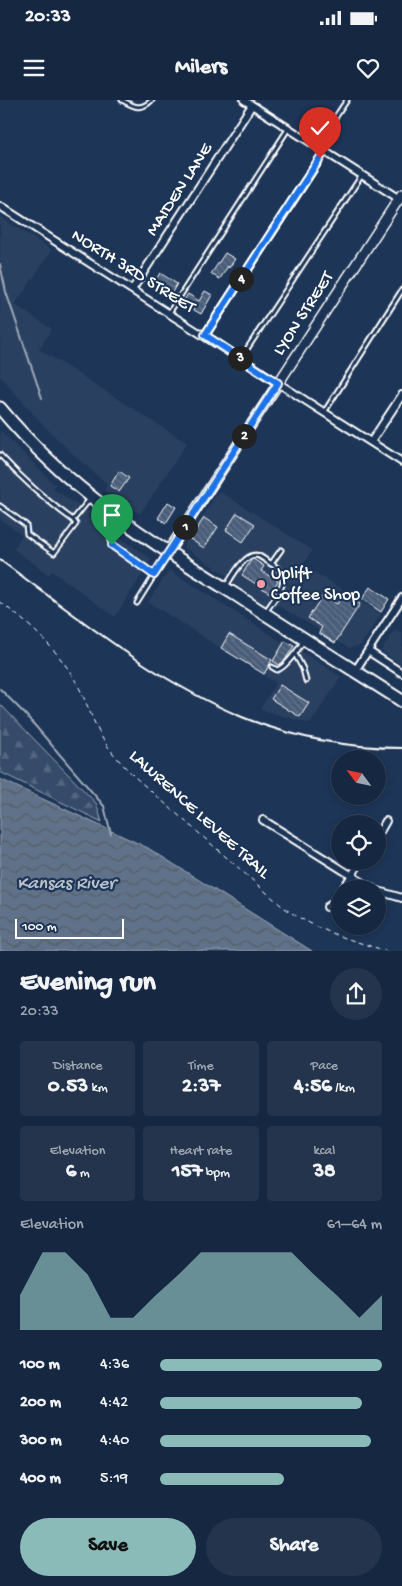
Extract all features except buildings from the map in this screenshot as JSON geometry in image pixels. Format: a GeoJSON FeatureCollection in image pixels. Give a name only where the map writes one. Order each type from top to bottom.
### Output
{"type":"FeatureCollection","features":[{"type":"Feature","properties":{"kind":"highway"},"geometry":{"type":"LineString","coordinates":[[0,408],[36,448],[91,498],[119,519],[402,701]]}},
{"type":"Feature","properties":{"kind":"street"},"geometry":{"type":"LineString","coordinates":[[244,100],[401,198]]}},
{"type":"Feature","properties":{"kind":"street","name":"MAIDEN LANE"},"geometry":{"type":"LineString","coordinates":[[132,290],[252,105]]}},
{"type":"Feature","properties":{"kind":"street"},"geometry":{"type":"LineString","coordinates":[[205,335],[325,151]]}},
{"type":"Feature","properties":{"kind":"street","name":"LYON STREET"},"geometry":{"type":"LineString","coordinates":[[168,552],[401,198]]}},
{"type":"Feature","properties":{"kind":"street","name":"NORTH 3RD STREET"},"geometry":{"type":"LineString","coordinates":[[0,206],[402,462]]}},
{"type":"Feature","properties":{"kind":"street"},"geometry":{"type":"LineString","coordinates":[[371,442],[402,395]]}},
{"type":"Feature","properties":{"kind":"street"},"geometry":{"type":"LineString","coordinates":[[355,671],[402,598]]}},
{"type":"Feature","properties":{"kind":"street"},"geometry":{"type":"LineString","coordinates":[[368,651],[402,673]]}},
{"type":"Feature","properties":{"kind":"street"},"geometry":{"type":"LineString","coordinates":[[263,820],[356,880]]}},
{"type":"Feature","properties":{"kind":"street"},"geometry":{"type":"LineString","coordinates":[[349,880],[355,870]]}},
{"type":"Feature","properties":{"kind":"street"},"geometry":{"type":"LineString","coordinates":[[386,893],[402,898]]}},
{"type":"Feature","properties":{"kind":"street"},"geometry":{"type":"LineString","coordinates":[[327,907],[331,904]]}},
{"type":"Feature","properties":{"kind":"lane"},"geometry":{"type":"LineString","coordinates":[[122,100],[138,108],[152,100]]}},
{"type":"Feature","properties":{"kind":"lane"},"geometry":{"type":"LineString","coordinates":[[317,146],[347,100]]}},
{"type":"Feature","properties":{"kind":"lane"},"geometry":{"type":"LineString","coordinates":[[169,313],[289,128]]}},
{"type":"Feature","properties":{"kind":"lane"},"geometry":{"type":"LineString","coordinates":[[240,358],[362,174]]}},
{"type":"Feature","properties":{"kind":"lane"},"geometry":{"type":"LineString","coordinates":[[324,412],[402,290]]}},
{"type":"Feature","properties":{"kind":"lane"},"geometry":{"type":"LineString","coordinates":[[0,455],[51,504],[76,524],[54,553],[27,534],[26,525],[0,506]]}},
{"type":"Feature","properties":{"kind":"lane"},"geometry":{"type":"LineString","coordinates":[[73,520],[91,498]]}},
{"type":"Feature","properties":{"kind":"lane"},"geometry":{"type":"LineString","coordinates":[[119,519],[112,531],[110,540],[112,545],[154,575]]}},
{"type":"Feature","properties":{"kind":"lane"},"geometry":{"type":"LineString","coordinates":[[271,564],[281,550]]}},
{"type":"Feature","properties":{"kind":"lane"},"geometry":{"type":"LineString","coordinates":[[138,603],[168,552]]}},
{"type":"Feature","properties":{"kind":"lane"},"geometry":{"type":"LineString","coordinates":[[225,588],[239,566],[250,556],[258,555],[280,570],[283,579],[280,590],[264,613]]}},
{"type":"Feature","properties":{"kind":"lane"},"geometry":{"type":"LineString","coordinates":[[272,667],[280,670],[291,656],[295,654],[305,639]]}},
{"type":"Feature","properties":{"kind":"lane"},"geometry":{"type":"LineString","coordinates":[[295,654],[303,668],[306,681]]}},
{"type":"Feature","properties":{"kind":"path","name":"LAWRENCE LEVEE TRAIL"},"geometry":{"type":"LineString","coordinates":[[0,602],[26,624],[56,654],[72,676],[101,736],[117,758],[136,778],[283,907],[300,919],[337,936],[387,951]]}},
{"type":"Feature","properties":{"kind":"shaded area"},"geometry":{"type":"Polygon","coordinates":[[[0,217],[52,250],[15,305],[52,329],[39,349],[187,443],[140,514],[104,490],[107,484],[46,428],[0,376],[0,217]]]}},
{"type":"Feature","properties":{"kind":"shaded area"},"geometry":{"type":"Polygon","coordinates":[[[0,430],[55,485],[53,489],[90,513],[87,517],[152,559],[115,617],[52,571],[49,575],[14,549],[22,535],[0,519],[0,430]]]}},
{"type":"Feature","properties":{"kind":"shaded area"},"geometry":{"type":"Polygon","coordinates":[[[219,491],[312,550],[303,565],[381,614],[361,645],[349,648],[277,605],[274,610],[226,579],[228,576],[183,547],[219,491]]]}},
{"type":"Feature","properties":{"kind":"shaded area"},"geometry":{"type":"Polygon","coordinates":[[[169,570],[341,677],[310,724],[260,709],[276,683],[148,602],[169,570]]]}},
{"type":"Feature","properties":{"kind":"shaded area"},"geometry":{"type":"Polygon","coordinates":[[[395,629],[402,633],[402,665],[381,651],[395,629]]]}},
{"type":"Feature","properties":{"kind":"green space"},"geometry":{"type":"Polygon","coordinates":[[[0,704],[96,803],[102,822],[0,772],[0,704]]]}},
{"type":"Feature","properties":{"kind":"water","name":"Kansas River"},"geometry":{"type":"Polygon","coordinates":[[[0,779],[148,848],[312,951],[0,951],[0,779]]]}},
{"type":"Feature","properties":{"kind":"waterway"},"geometry":{"type":"LineString","coordinates":[[0,264],[6,292],[42,398]]}},
{"type":"Feature","properties":{"kind":"waterway"},"geometry":{"type":"LineString","coordinates":[[0,689],[25,714],[104,806],[111,834]]}},
{"type":"Feature","properties":{"kind":"railway"},"geometry":{"type":"LineString","coordinates":[[0,560],[116,646],[177,685],[209,702],[242,717],[300,736],[361,746],[402,748]]}},
{"type":"Feature","properties":{"kind":"place","name":"Uplift Coffee Shop"},"geometry":{"type":"Point","coordinates":[261,584]}},
{"type":"Feature","properties":{"kind":"route"},"geometry":{"type":"LineString","coordinates":[[112,545],[154,575],[278,383],[205,335],[320,158]]}}]}
